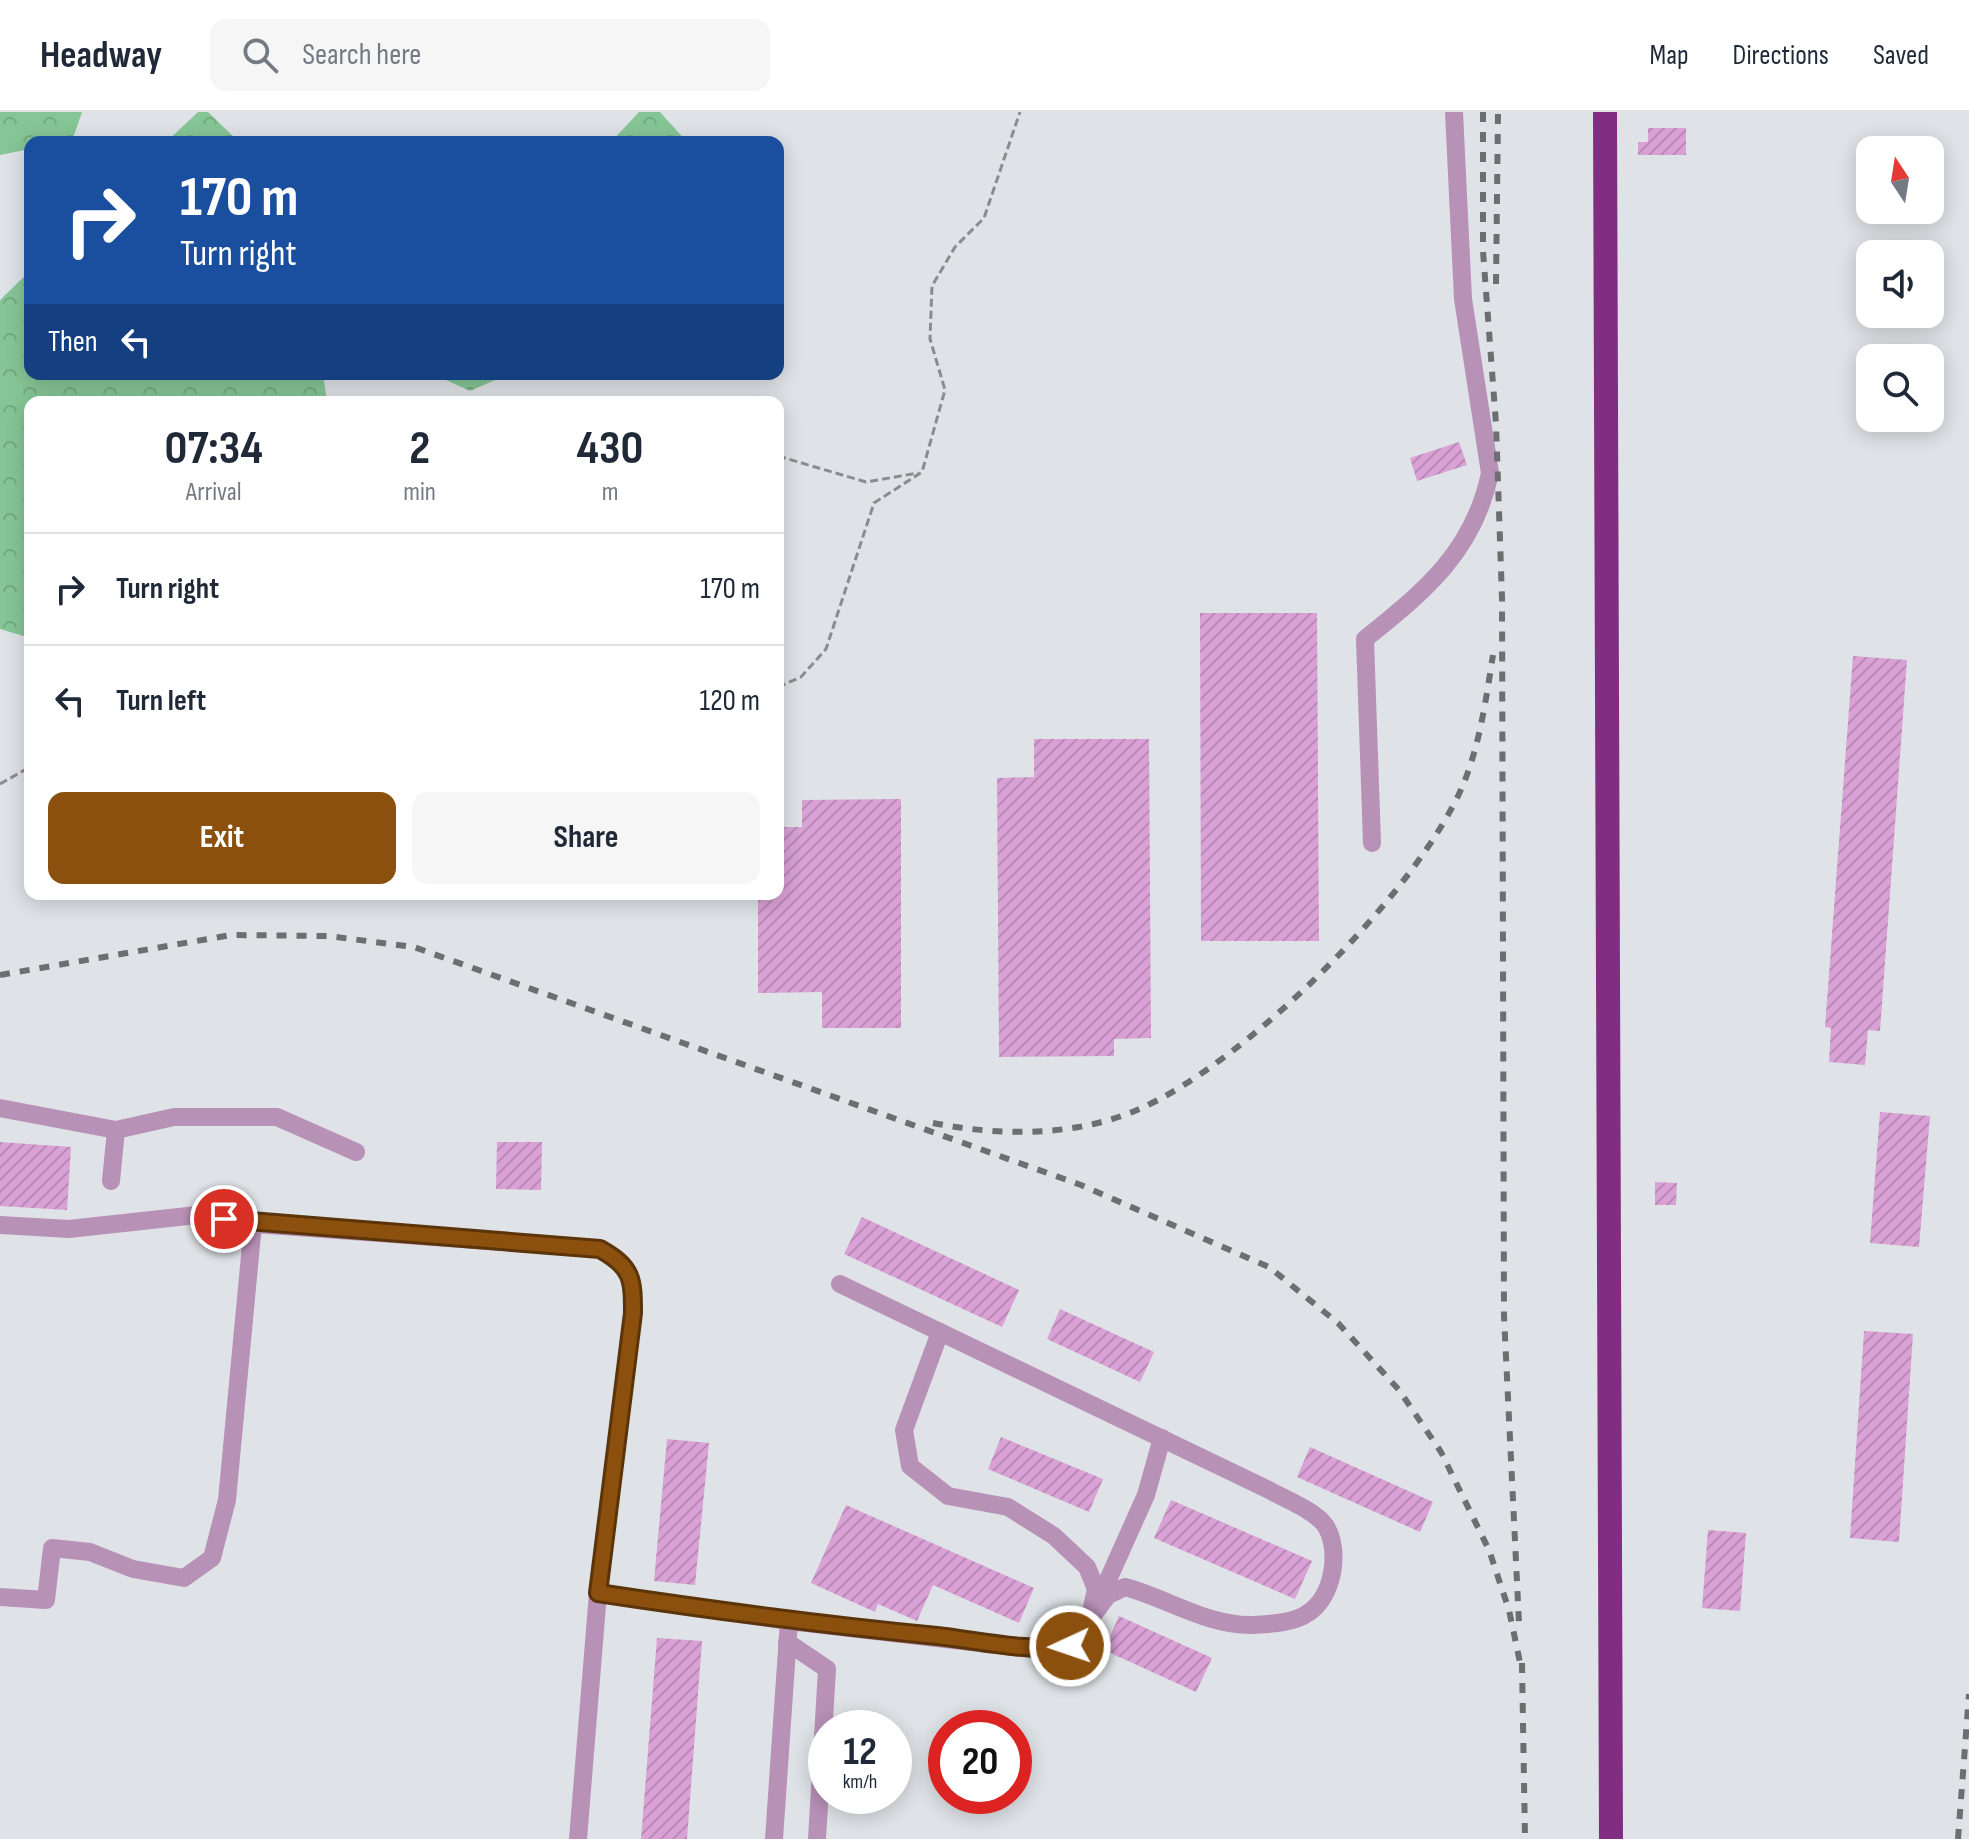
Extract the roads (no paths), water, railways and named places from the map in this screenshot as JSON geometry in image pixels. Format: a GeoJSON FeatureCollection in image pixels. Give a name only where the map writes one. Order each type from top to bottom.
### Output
{"type":"FeatureCollection","features":[{"type":"Feature","properties":{"kind":"highway"},"geometry":{"type":"LineString","coordinates":[[1605,112],[1611,1839]]}},
{"type":"Feature","properties":{"kind":"street"},"geometry":{"type":"LineString","coordinates":[[1372,843],[1365,639],[1411,602],[1463,546],[1486,496],[1490,473],[1463,299],[1454,112]]}},
{"type":"Feature","properties":{"kind":"street"},"geometry":{"type":"LineString","coordinates":[[0,1108],[116,1130],[174,1117],[277,1117],[356,1152]]}},
{"type":"Feature","properties":{"kind":"street"},"geometry":{"type":"LineString","coordinates":[[111,1181],[116,1130]]}},
{"type":"Feature","properties":{"kind":"street"},"geometry":{"type":"LineString","coordinates":[[0,1225],[69,1229],[206,1214],[253,1224],[600,1249],[621,1261],[633,1288],[633,1313],[598,1593],[578,1839]]}},
{"type":"Feature","properties":{"kind":"street"},"geometry":{"type":"LineString","coordinates":[[0,1597],[46,1600],[52,1548],[90,1552],[133,1569],[184,1578],[212,1558],[227,1500],[253,1224]]}},
{"type":"Feature","properties":{"kind":"street"},"geometry":{"type":"LineString","coordinates":[[598,1593],[789,1621],[998,1642],[1041,1650],[1070,1646],[1108,1595],[1125,1587],[1152,1594],[1200,1616],[1251,1625],[1286,1621],[1309,1613],[1326,1588],[1336,1550],[1323,1522],[1267,1489],[840,1284]]}},
{"type":"Feature","properties":{"kind":"street"},"geometry":{"type":"LineString","coordinates":[[940,1332],[904,1430],[910,1466],[948,1496],[1008,1507],[1054,1536],[1087,1567],[1096,1589],[1089,1621]]}},
{"type":"Feature","properties":{"kind":"street"},"geometry":{"type":"LineString","coordinates":[[1089,1621],[1146,1495],[1162,1438]]}},
{"type":"Feature","properties":{"kind":"street"},"geometry":{"type":"LineString","coordinates":[[774,1839],[789,1621]]}},
{"type":"Feature","properties":{"kind":"street"},"geometry":{"type":"LineString","coordinates":[[787,1642],[827,1669],[817,1839]]}},
{"type":"Feature","properties":{"kind":"railway"},"geometry":{"type":"LineString","coordinates":[[1483,112],[1483,251],[1496,424],[1502,598],[1504,1316],[1519,1623]]}},
{"type":"Feature","properties":{"kind":"railway"},"geometry":{"type":"LineString","coordinates":[[1496,284],[1498,112]]}},
{"type":"Feature","properties":{"kind":"railway"},"geometry":{"type":"LineString","coordinates":[[933,1123],[984,1130],[1036,1132],[1113,1119],[1180,1087],[1227,1055],[1275,1015],[1323,971],[1368,923],[1408,875],[1440,828],[1463,785],[1474,754],[1493,655]]}},
{"type":"Feature","properties":{"kind":"railway"},"geometry":{"type":"LineString","coordinates":[[0,975],[231,935],[328,936],[414,947],[1081,1185],[1269,1267],[1338,1323],[1399,1390],[1441,1452],[1489,1550],[1509,1610],[1522,1672]]}},
{"type":"Feature","properties":{"kind":"railway"},"geometry":{"type":"LineString","coordinates":[[1522,1663],[1525,1839]]}},
{"type":"Feature","properties":{"kind":"railway"},"geometry":{"type":"LineString","coordinates":[[1958,1839],[1969,1694]]}}]}
